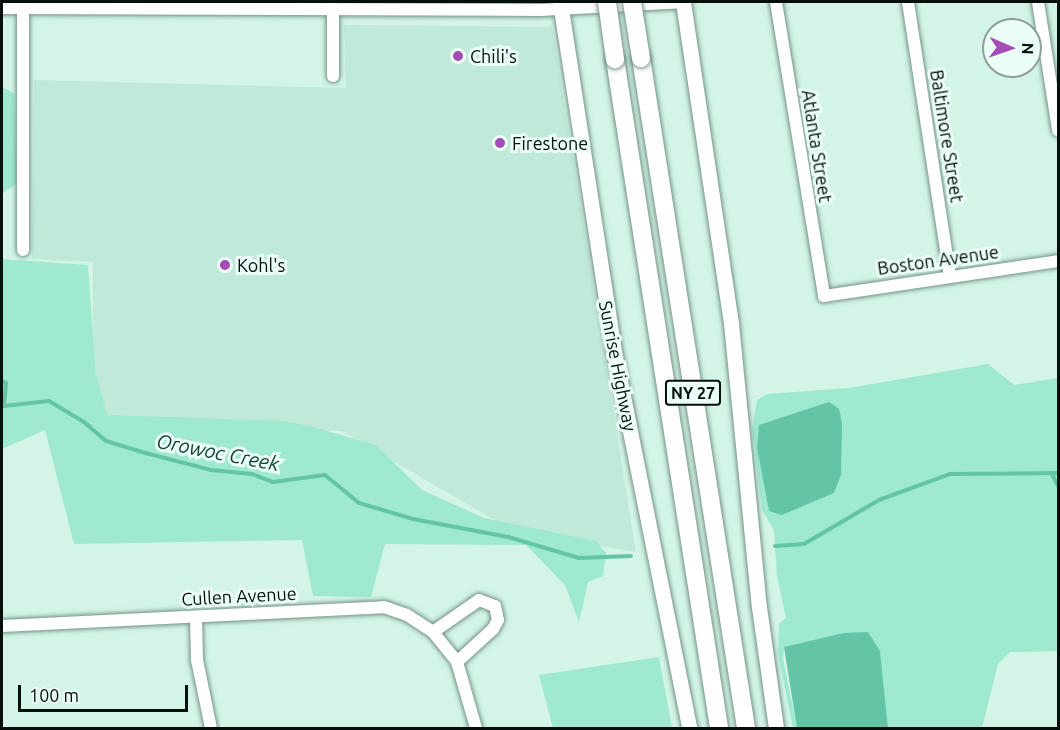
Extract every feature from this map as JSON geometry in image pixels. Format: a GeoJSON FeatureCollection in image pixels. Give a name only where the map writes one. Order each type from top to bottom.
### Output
{"type":"FeatureCollection","features":[{"type":"Feature","properties":{"kind":"highway","name":"NY 27"},"geometry":{"type":"LineString","coordinates":[[607,2],[719,729]]}},
{"type":"Feature","properties":{"kind":"highway","name":"NY 27"},"geometry":{"type":"LineString","coordinates":[[632,2],[746,729]]}},
{"type":"Feature","properties":{"kind":"main road"},"geometry":{"type":"LineString","coordinates":[[684,2],[730,313],[759,607],[776,729]]}},
{"type":"Feature","properties":{"kind":"main road","name":"Sunrise Highway"},"geometry":{"type":"LineString","coordinates":[[561,5],[613,346],[689,729]]}},
{"type":"Feature","properties":{"kind":"street"},"geometry":{"type":"LineString","coordinates":[[2,8],[111,4],[333,8],[684,2]]}},
{"type":"Feature","properties":{"kind":"street","name":"Atlanta Street"},"geometry":{"type":"LineString","coordinates":[[776,2],[824,296]]}},
{"type":"Feature","properties":{"kind":"street","name":"Baltimore Street"},"geometry":{"type":"LineString","coordinates":[[908,2],[950,276]]}},
{"type":"Feature","properties":{"kind":"street"},"geometry":{"type":"LineString","coordinates":[[1038,2],[1059,130]]}},
{"type":"Feature","properties":{"kind":"street"},"geometry":{"type":"LineString","coordinates":[[23,8],[23,250]]}},
{"type":"Feature","properties":{"kind":"street"},"geometry":{"type":"LineString","coordinates":[[333,8],[333,76]]}},
{"type":"Feature","properties":{"kind":"street","name":"Boston Avenue"},"geometry":{"type":"LineString","coordinates":[[824,296],[1059,261]]}},
{"type":"Feature","properties":{"kind":"street"},"geometry":{"type":"LineString","coordinates":[[433,632],[479,600],[495,606],[498,620],[494,629],[457,662],[476,729]]}},
{"type":"Feature","properties":{"kind":"street","name":"Cullen Avenue"},"geometry":{"type":"LineString","coordinates":[[2,626],[384,607],[407,615],[433,632],[457,662]]}},
{"type":"Feature","properties":{"kind":"street"},"geometry":{"type":"LineString","coordinates":[[196,617],[197,660],[211,729]]}},
{"type":"Feature","properties":{"kind":"shaded area"},"geometry":{"type":"Polygon","coordinates":[[[344,25],[552,27],[636,552],[515,532],[342,431],[92,426],[93,262],[32,259],[34,80],[346,88],[344,25]]]}},
{"type":"Feature","properties":{"kind":"shaded area"},"geometry":{"type":"Polygon","coordinates":[[[2,87],[14,93],[17,183],[2,194],[2,87]]]}},
{"type":"Feature","properties":{"kind":"shaded area"},"geometry":{"type":"Polygon","coordinates":[[[2,259],[88,265],[95,369],[107,415],[284,421],[310,426],[376,445],[422,490],[484,518],[596,541],[606,553],[603,576],[588,582],[579,622],[565,585],[526,545],[385,544],[371,597],[313,596],[302,540],[74,544],[45,430],[2,449],[2,259]]]}},
{"type":"Feature","properties":{"kind":"shaded area"},"geometry":{"type":"Polygon","coordinates":[[[988,364],[1014,385],[1058,378],[1058,651],[1010,652],[998,664],[982,728],[888,728],[880,651],[784,647],[783,659],[797,728],[793,728],[778,654],[779,624],[786,618],[777,576],[774,530],[762,510],[752,429],[757,400],[767,394],[849,388],[988,364]],[[839,409],[760,425],[757,448],[769,511],[805,505],[834,493],[841,475],[839,409]]]}},
{"type":"Feature","properties":{"kind":"shaded area"},"geometry":{"type":"Polygon","coordinates":[[[829,402],[839,409],[842,423],[841,475],[834,493],[782,515],[769,511],[757,448],[759,425],[829,402]]]}},
{"type":"Feature","properties":{"kind":"shaded area"},"geometry":{"type":"Polygon","coordinates":[[[868,632],[880,651],[888,728],[797,728],[784,647],[844,633],[868,632]]]}},
{"type":"Feature","properties":{"kind":"shaded area"},"geometry":{"type":"Polygon","coordinates":[[[659,657],[672,728],[553,728],[539,675],[659,657]]]}},
{"type":"Feature","properties":{"kind":"waterway","name":"Orowoc Creek"},"geometry":{"type":"LineString","coordinates":[[2,381],[6,383],[4,406],[49,401],[84,422],[106,441],[138,451],[211,470],[252,474],[273,482],[325,475],[359,503],[413,519],[508,537],[579,558],[631,556]]}},
{"type":"Feature","properties":{"kind":"waterway","name":"Orowoc Creek"},"geometry":{"type":"LineString","coordinates":[[775,546],[804,544],[879,500],[950,474],[1058,473]]}},
{"type":"Feature","properties":{"kind":"waterway"},"geometry":{"type":"LineString","coordinates":[[1052,474],[1058,486]]}},
{"type":"Feature","properties":{"kind":"place","name":"Chili's"},"geometry":{"type":"Point","coordinates":[458,56]}},
{"type":"Feature","properties":{"kind":"place","name":"Firestone"},"geometry":{"type":"Point","coordinates":[500,143]}},
{"type":"Feature","properties":{"kind":"place","name":"Kohl's"},"geometry":{"type":"Point","coordinates":[225,265]}}]}
